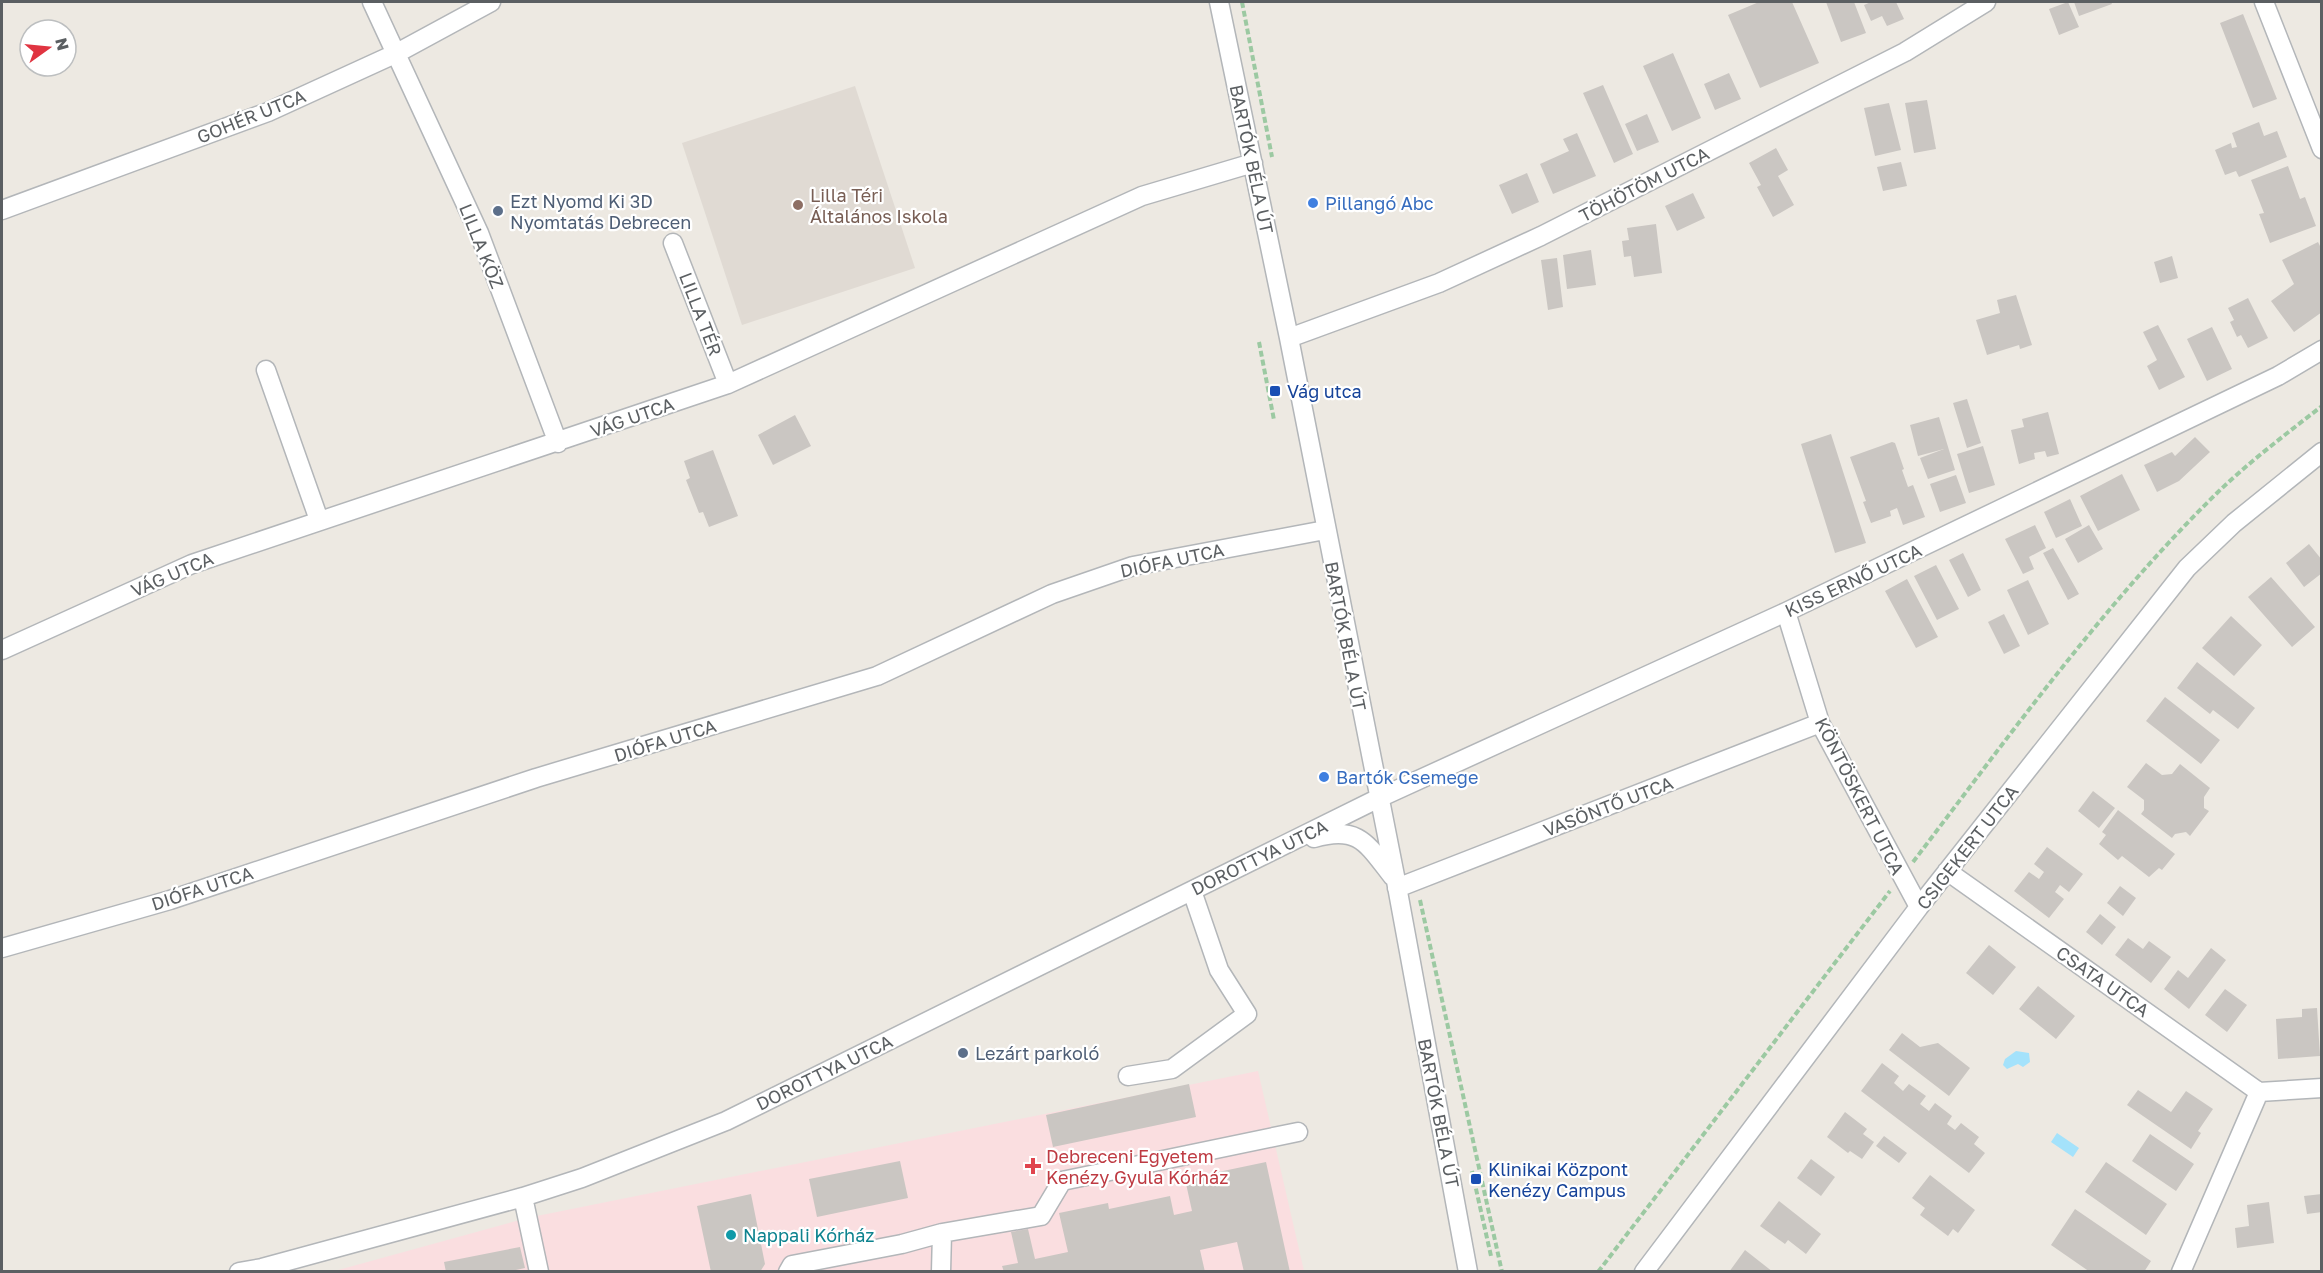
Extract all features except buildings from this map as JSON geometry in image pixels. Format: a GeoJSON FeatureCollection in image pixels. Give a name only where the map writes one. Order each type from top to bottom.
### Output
{"type":"FeatureCollection","features":[{"type":"Feature","properties":{"kind":"street","name":"LILLA KÖZ"},"geometry":{"type":"LineString","coordinates":[[372,2],[479,233],[558,443]]}},
{"type":"Feature","properties":{"kind":"street","name":"GOHÉR UTCA"},"geometry":{"type":"LineString","coordinates":[[2,210],[268,112],[397,53],[491,2]]}},
{"type":"Feature","properties":{"kind":"street","name":"BARTÓK BÉLA ÚT"},"geometry":{"type":"LineString","coordinates":[[1219,2],[1289,338],[1396,885],[1468,1272]]}},
{"type":"Feature","properties":{"kind":"street","name":"TÖHÖTÖM UTCA"},"geometry":{"type":"LineString","coordinates":[[1289,338],[1439,283],[1541,236],[1905,52],[1986,2]]}},
{"type":"Feature","properties":{"kind":"street"},"geometry":{"type":"LineString","coordinates":[[2264,2],[2322,149]]}},
{"type":"Feature","properties":{"kind":"street","name":"VÁG UTCA"},"geometry":{"type":"LineString","coordinates":[[2,650],[192,564],[319,520],[558,443],[728,384],[1142,196],[1253,163]]}},
{"type":"Feature","properties":{"kind":"street","name":"LILLA TÉR"},"geometry":{"type":"LineString","coordinates":[[673,243],[728,384]]}},
{"type":"Feature","properties":{"kind":"street","name":"KISS ERNŐ UTCA"},"geometry":{"type":"LineString","coordinates":[[1379,798],[1786,612],[2278,376],[2322,350]]}},
{"type":"Feature","properties":{"kind":"street"},"geometry":{"type":"LineString","coordinates":[[266,370],[319,520]]}},
{"type":"Feature","properties":{"kind":"street","name":"CSIGEKERT UTCA"},"geometry":{"type":"LineString","coordinates":[[1644,1272],[1947,871],[2187,568],[2234,523],[2322,452]]}},
{"type":"Feature","properties":{"kind":"street","name":"DIÓFA UTCA"},"geometry":{"type":"LineString","coordinates":[[2,948],[170,900],[536,778],[877,676],[1052,594],[1133,566],[1325,530]]}},
{"type":"Feature","properties":{"kind":"street","name":"KÖNTÖSKERT UTCA"},"geometry":{"type":"LineString","coordinates":[[1786,612],[1820,723],[1919,908]]}},
{"type":"Feature","properties":{"kind":"street","name":"VASÖNTŐ UTCA"},"geometry":{"type":"LineString","coordinates":[[1396,885],[1820,723]]}},
{"type":"Feature","properties":{"kind":"street","name":"DOROTTYA UTCA"},"geometry":{"type":"LineString","coordinates":[[239,1272],[262,1268],[523,1197],[582,1178],[726,1121],[1379,798]]}},
{"type":"Feature","properties":{"kind":"street"},"geometry":{"type":"LineString","coordinates":[[1281,848],[1331,833],[1350,834],[1365,843],[1396,885]]}},
{"type":"Feature","properties":{"kind":"street","name":"CSATA UTCA"},"geometry":{"type":"LineString","coordinates":[[1947,871],[2259,1092]]}},
{"type":"Feature","properties":{"kind":"street"},"geometry":{"type":"LineString","coordinates":[[1128,1076],[1172,1069],[1247,1014],[1219,970],[1192,891]]}},
{"type":"Feature","properties":{"kind":"street"},"geometry":{"type":"LineString","coordinates":[[2181,1272],[2259,1092],[2322,1088]]}},
{"type":"Feature","properties":{"kind":"street"},"geometry":{"type":"LineString","coordinates":[[788,1272],[792,1265],[902,1244],[942,1233],[1041,1216],[1062,1181],[1298,1132]]}},
{"type":"Feature","properties":{"kind":"street"},"geometry":{"type":"LineString","coordinates":[[523,1197],[539,1272]]}},
{"type":"Feature","properties":{"kind":"street"},"geometry":{"type":"LineString","coordinates":[[941,1272],[942,1233]]}},
{"type":"Feature","properties":{"kind":"path"},"geometry":{"type":"LineString","coordinates":[[1242,2],[1245,18]]}},
{"type":"Feature","properties":{"kind":"path"},"geometry":{"type":"LineString","coordinates":[[1259,342],[1274,420]]}},
{"type":"Feature","properties":{"kind":"path"},"geometry":{"type":"LineString","coordinates":[[1598,1272],[2070,656],[2164,548],[2218,492],[2261,454],[2322,406]]}},
{"type":"Feature","properties":{"kind":"path"},"geometry":{"type":"LineString","coordinates":[[1472,1171],[1491,1256]]}},
{"type":"Feature","properties":{"kind":"shaded area","name":"Lilla Téri Általános Iskola"},"geometry":{"type":"Polygon","coordinates":[[[855,86],[915,268],[742,325],[682,143],[855,86]]]}},
{"type":"Feature","properties":{"kind":"shaded area","name":"Debreceni Egyetem Kenézy Gyula Kórház"},"geometry":{"type":"Polygon","coordinates":[[[1258,1071],[1304,1271],[331,1272],[527,1218],[1258,1071]]]}},
{"type":"Feature","properties":{"kind":"water"},"geometry":{"type":"Polygon","coordinates":[[[2016,1051],[2029,1053],[2030,1062],[2023,1067],[2018,1064],[2007,1069],[2003,1065],[2005,1059],[2016,1051]]]}},
{"type":"Feature","properties":{"kind":"water"},"geometry":{"type":"Polygon","coordinates":[[[2057,1133],[2079,1148],[2073,1157],[2051,1142],[2057,1133]]]}},
{"type":"Feature","properties":{"kind":"place","name":"Pillangó Abc"},"geometry":{"type":"Point","coordinates":[1313,203]}},
{"type":"Feature","properties":{"kind":"place","name":"Lilla Téri Általános Iskola"},"geometry":{"type":"Point","coordinates":[798,205]}},
{"type":"Feature","properties":{"kind":"place","name":"Ezt Nyomd Ki 3D Nyomtatás Debrecen"},"geometry":{"type":"Point","coordinates":[498,211]}},
{"type":"Feature","properties":{"kind":"place","name":"Vág utca"},"geometry":{"type":"Point","coordinates":[1275,391]}},
{"type":"Feature","properties":{"kind":"place","name":"Bartók Csemege"},"geometry":{"type":"Point","coordinates":[1324,777]}},
{"type":"Feature","properties":{"kind":"place","name":"Lezárt parkoló"},"geometry":{"type":"Point","coordinates":[963,1053]}},
{"type":"Feature","properties":{"kind":"place","name":"Debreceni Egyetem Kenézy Gyula Kórház"},"geometry":{"type":"Point","coordinates":[1033,1166]}},
{"type":"Feature","properties":{"kind":"place","name":"Klinikai Központ Kenézy Campus"},"geometry":{"type":"Point","coordinates":[1476,1179]}},
{"type":"Feature","properties":{"kind":"place","name":"Nappali Kórház"},"geometry":{"type":"Point","coordinates":[731,1235]}}]}
